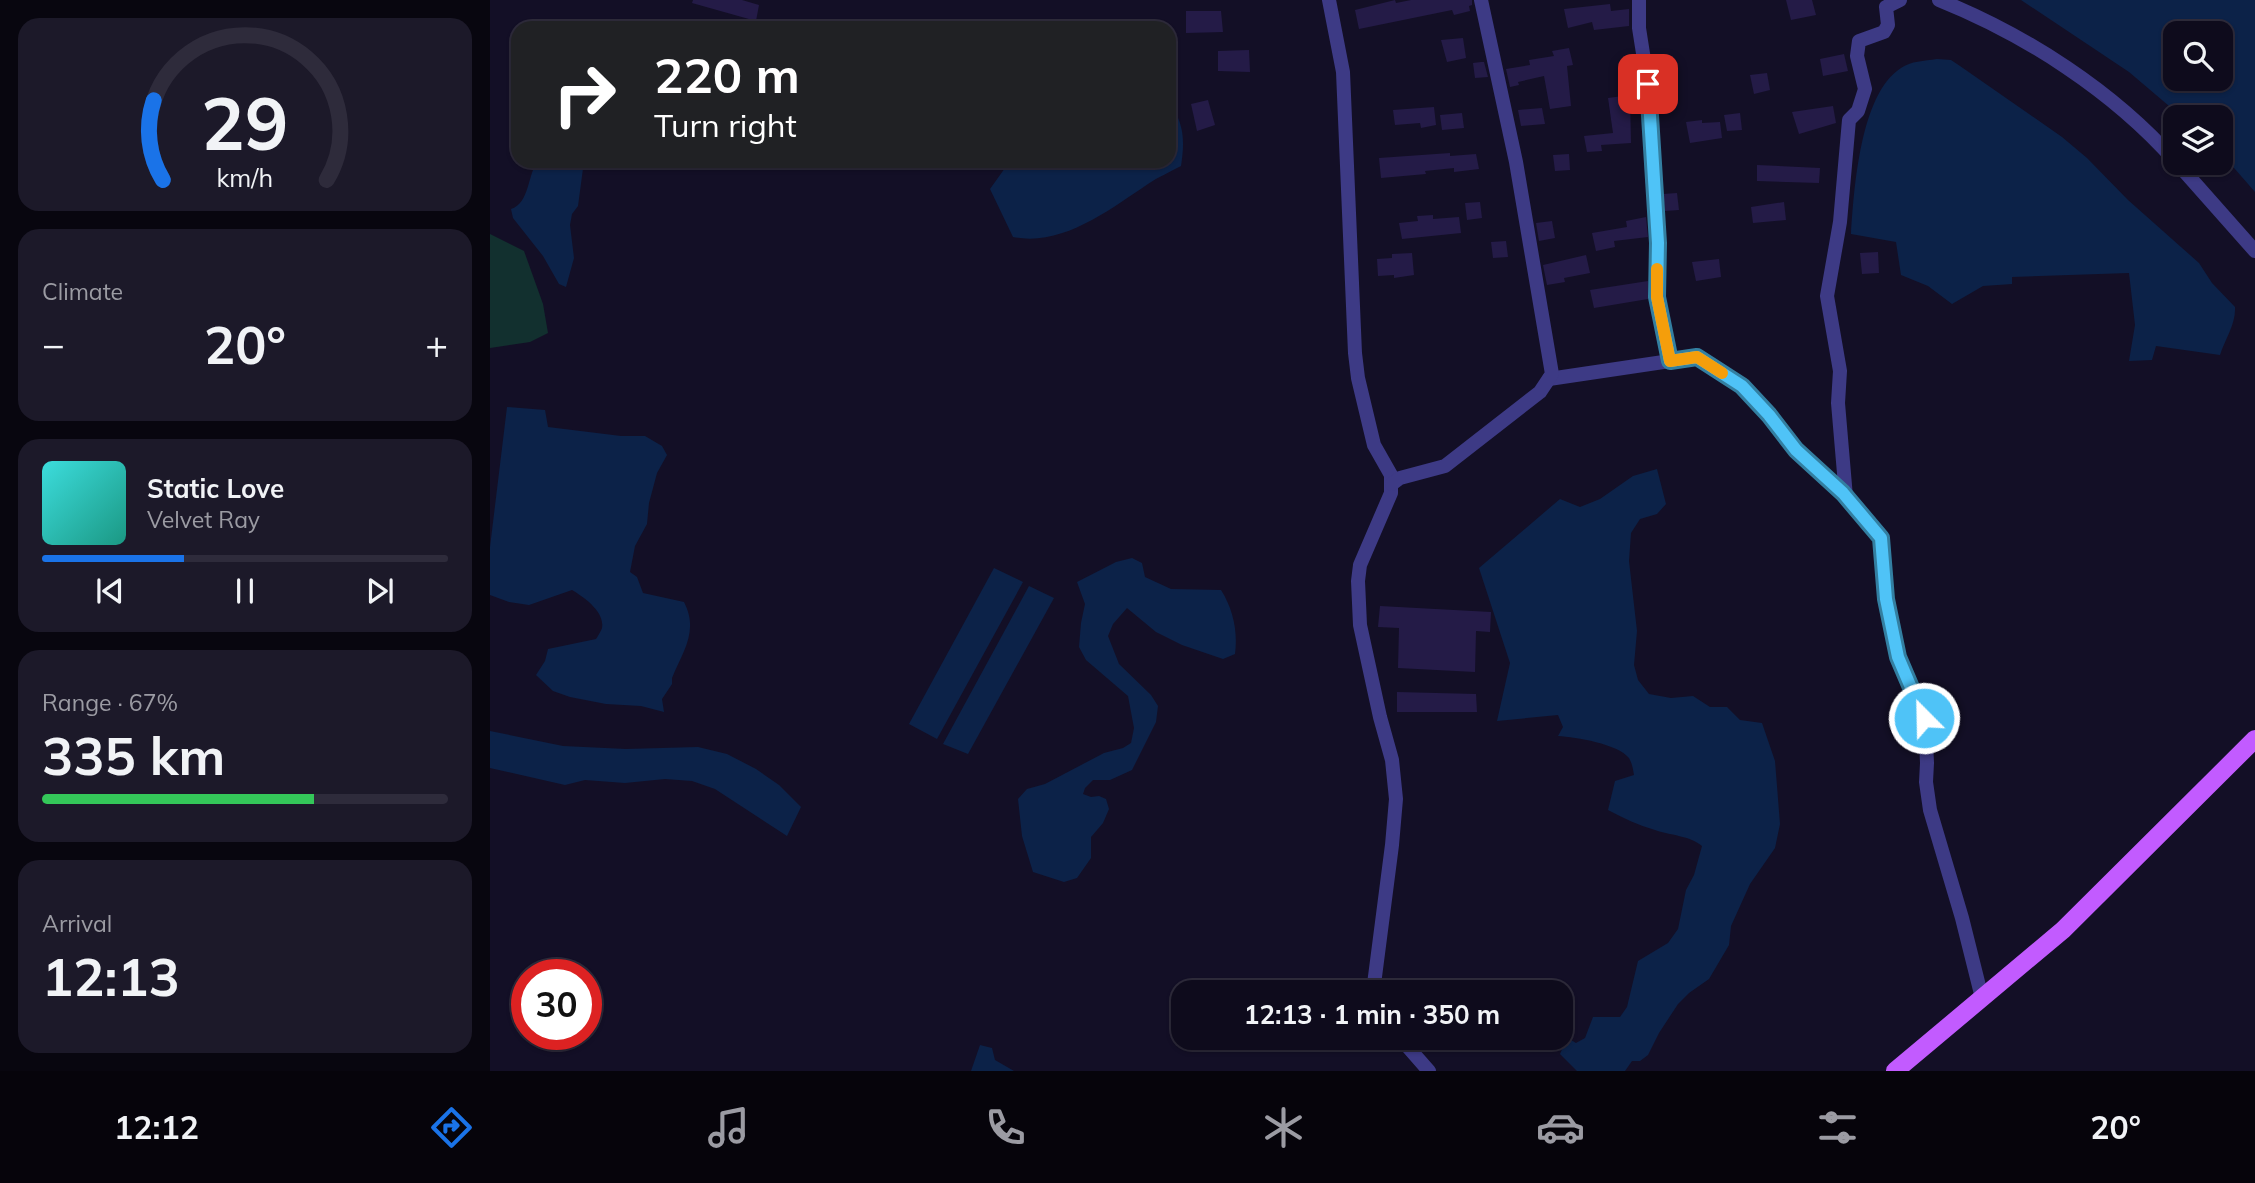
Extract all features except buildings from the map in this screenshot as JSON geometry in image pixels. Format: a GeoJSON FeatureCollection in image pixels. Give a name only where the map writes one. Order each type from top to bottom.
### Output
{"type":"FeatureCollection","features":[{"type":"Feature","properties":{"kind":"main road"},"geometry":{"type":"LineString","coordinates":[[1895,1071],[2063,930],[2255,739]]}},
{"type":"Feature","properties":{"kind":"street"},"geometry":{"type":"LineString","coordinates":[[1329,0],[1343,72],[1358,378],[1374,445],[1388,467],[1392,484],[1391,493],[1360,565],[1358,582],[1360,625],[1392,760],[1396,799],[1374,980]]}},
{"type":"Feature","properties":{"kind":"street"},"geometry":{"type":"LineString","coordinates":[[1392,484],[1400,478],[1445,466],[1540,392],[1549,379],[1552,368],[1517,162],[1481,0]]}},
{"type":"Feature","properties":{"kind":"street"},"geometry":{"type":"LineString","coordinates":[[1639,0],[1639,28],[1650,98],[1652,173],[1658,243],[1657,297],[1670,361]]}},
{"type":"Feature","properties":{"kind":"street"},"geometry":{"type":"LineString","coordinates":[[1846,497],[1838,402],[1840,371],[1826,296],[1840,222],[1849,120],[1858,111],[1865,89],[1857,57],[1859,41],[1884,32],[1888,25],[1886,7],[1900,0]]}},
{"type":"Feature","properties":{"kind":"street"},"geometry":{"type":"LineString","coordinates":[[1939,0],[1998,27],[2082,79],[2152,135],[2163,147]]}},
{"type":"Feature","properties":{"kind":"street"},"geometry":{"type":"LineString","coordinates":[[2188,175],[2255,251]]}},
{"type":"Feature","properties":{"kind":"street"},"geometry":{"type":"LineString","coordinates":[[1549,379],[1697,357],[1742,386],[1796,450],[1846,497],[1881,538],[1886,599],[1898,657],[1924,718],[1926,782],[1930,810],[1982,998]]}},
{"type":"Feature","properties":{"kind":"street"},"geometry":{"type":"LineString","coordinates":[[1411,1050],[1429,1071]]}},
{"type":"Feature","properties":{"kind":"green space"},"geometry":{"type":"Polygon","coordinates":[[[490,234],[524,251],[543,304],[548,333],[530,342],[490,348],[490,234]]]}},
{"type":"Feature","properties":{"kind":"water"},"geometry":{"type":"Polygon","coordinates":[[[2021,0],[2255,0],[2255,192],[2233,167],[2233,105],[2168,105],[2129,72],[2021,0]]]}},
{"type":"Feature","properties":{"kind":"water"},"geometry":{"type":"Polygon","coordinates":[[[1937,59],[1951,60],[2062,137],[2199,263],[2212,283],[2235,307],[2232,325],[2220,355],[2156,346],[2152,360],[2129,361],[2135,325],[2129,273],[2012,277],[2012,284],[1983,286],[1952,304],[1928,286],[1901,275],[1896,242],[1851,234],[1857,169],[1868,120],[1876,99],[1887,81],[1901,68],[1937,59]]]}},
{"type":"Feature","properties":{"kind":"water"},"geometry":{"type":"Polygon","coordinates":[[[1176,114],[1178,117],[1183,148],[1181,166],[1152,181],[1101,215],[1067,231],[1031,239],[1013,237],[990,189],[1005,168],[1176,168],[1176,114]]]}},
{"type":"Feature","properties":{"kind":"water"},"geometry":{"type":"Polygon","coordinates":[[[534,168],[583,168],[578,206],[572,214],[570,225],[574,258],[566,287],[559,284],[543,256],[513,218],[511,209],[522,201],[534,168]]]}},
{"type":"Feature","properties":{"kind":"water"},"geometry":{"type":"Polygon","coordinates":[[[507,407],[545,410],[548,427],[621,436],[645,436],[662,446],[667,455],[657,473],[647,524],[635,546],[630,572],[637,577],[643,593],[684,602],[688,612],[688,641],[672,684],[662,699],[664,712],[641,706],[606,704],[570,697],[553,691],[536,675],[545,661],[548,649],[596,639],[602,628],[597,611],[577,593],[572,590],[529,605],[490,595],[490,547],[507,407]]]}},
{"type":"Feature","properties":{"kind":"water"},"geometry":{"type":"Polygon","coordinates":[[[1657,469],[1666,504],[1657,514],[1640,519],[1631,533],[1629,561],[1637,631],[1634,665],[1638,680],[1649,694],[1671,698],[1693,696],[1710,707],[1727,707],[1740,720],[1762,723],[1775,761],[1780,824],[1775,848],[1750,884],[1731,926],[1729,945],[1709,979],[1678,1004],[1648,1055],[1640,1061],[1632,1061],[1625,1071],[1577,1071],[1560,1054],[1562,1050],[1573,1050],[1573,1041],[1576,1043],[1585,1038],[1593,1017],[1620,1017],[1627,1007],[1638,961],[1668,943],[1678,929],[1686,890],[1694,875],[1702,846],[1686,838],[1643,826],[1608,810],[1615,781],[1634,775],[1630,760],[1624,753],[1596,742],[1558,736],[1563,727],[1558,715],[1497,721],[1510,663],[1479,568],[1560,499],[1580,507],[1600,499],[1633,476],[1657,469]]]}},
{"type":"Feature","properties":{"kind":"water"},"geometry":{"type":"Polygon","coordinates":[[[1132,558],[1142,563],[1145,577],[1171,589],[1221,590],[1234,621],[1235,654],[1223,659],[1182,645],[1156,632],[1127,608],[1113,624],[1108,636],[1119,664],[1151,695],[1158,706],[1156,722],[1132,770],[1110,780],[1093,780],[1085,788],[1083,794],[1106,799],[1109,809],[1103,823],[1091,837],[1091,858],[1077,878],[1064,882],[1033,872],[1022,836],[1018,799],[1027,789],[1045,784],[1104,753],[1131,743],[1134,728],[1128,696],[1086,660],[1079,647],[1085,604],[1077,582],[1116,562],[1132,558]]]}},
{"type":"Feature","properties":{"kind":"water"},"geometry":{"type":"Polygon","coordinates":[[[994,568],[1023,582],[937,739],[909,724],[994,568]]]}},
{"type":"Feature","properties":{"kind":"water"},"geometry":{"type":"Polygon","coordinates":[[[1029,586],[1054,598],[968,754],[943,744],[1029,586]]]}},
{"type":"Feature","properties":{"kind":"water"},"geometry":{"type":"Polygon","coordinates":[[[490,731],[563,746],[626,749],[698,747],[727,754],[779,785],[801,807],[787,836],[715,789],[692,781],[665,779],[625,783],[585,780],[565,785],[490,768],[490,731]]]}},
{"type":"Feature","properties":{"kind":"water"},"geometry":{"type":"Polygon","coordinates":[[[980,1045],[992,1048],[995,1060],[1014,1071],[971,1071],[980,1045]]]}},
{"type":"Feature","properties":{"kind":"slow traffic"},"geometry":{"type":"LineString","coordinates":[[1657,269],[1657,297],[1670,361],[1697,357],[1722,373]]}},
{"type":"Feature","properties":{"kind":"route"},"geometry":{"type":"LineString","coordinates":[[1648,84],[1658,243],[1657,297],[1670,361],[1697,357],[1742,386],[1796,450],[1843,493],[1881,538],[1886,599],[1898,657],[1924,718]]}}]}
